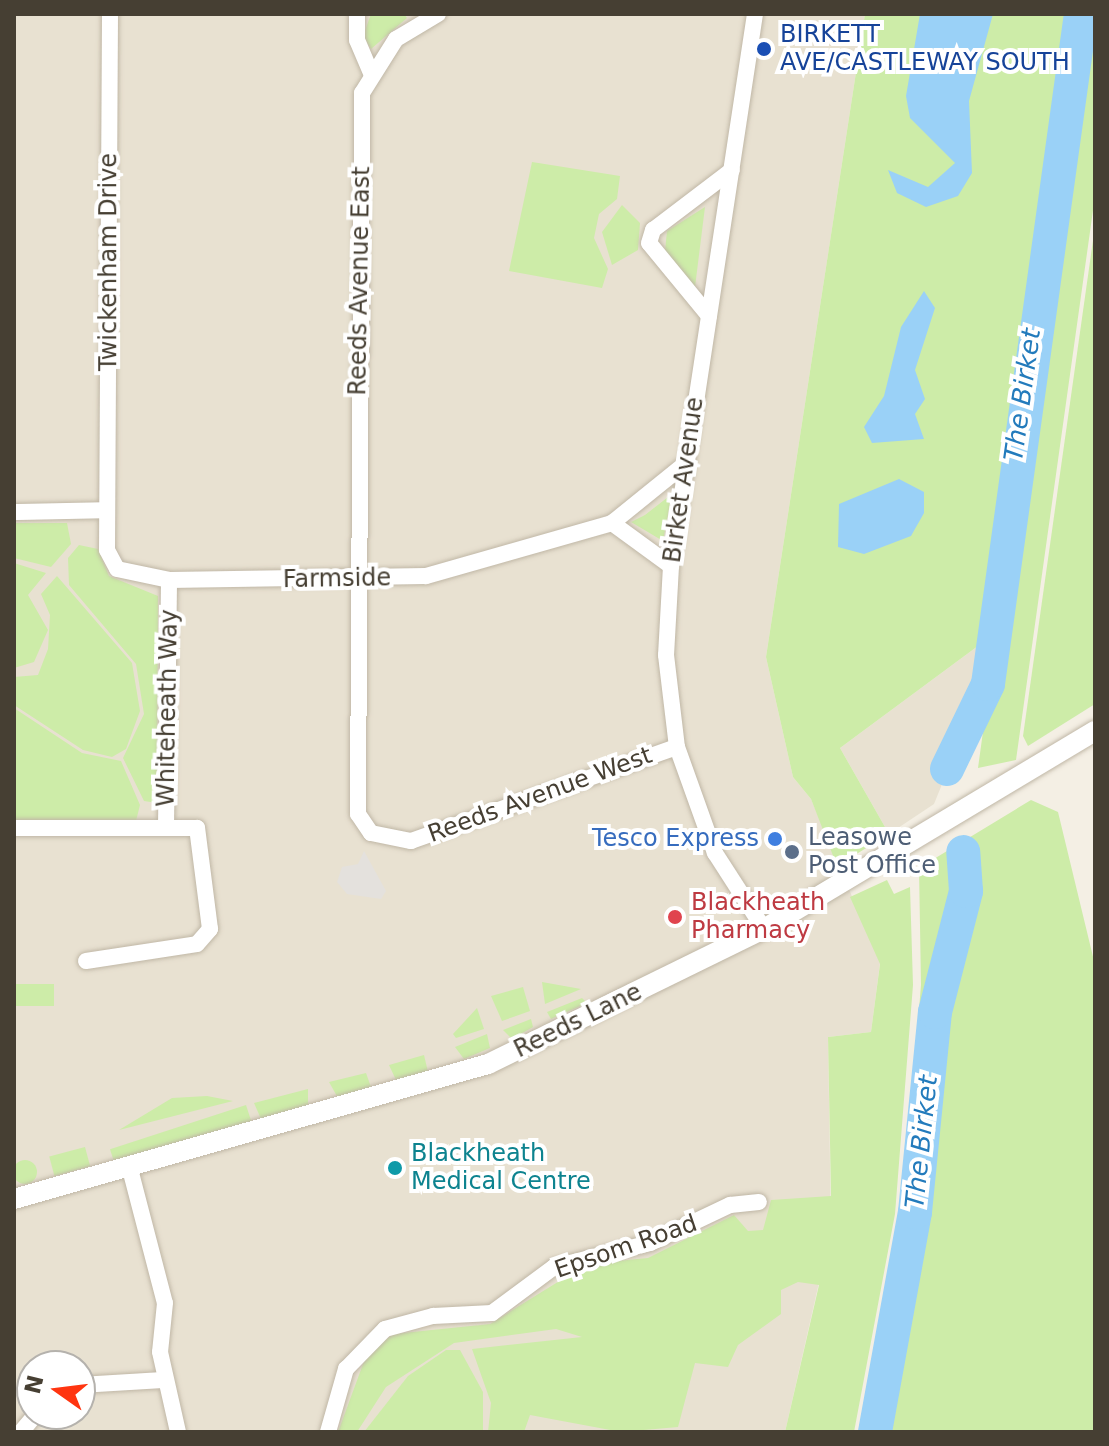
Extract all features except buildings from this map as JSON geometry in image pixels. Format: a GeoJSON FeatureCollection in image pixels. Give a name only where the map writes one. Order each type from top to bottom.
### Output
{"type":"FeatureCollection","features":[{"type":"Feature","properties":{"kind":"street","name":"Twickenham Drive"},"geometry":{"type":"LineString","coordinates":[[107,510],[110,14]]}},
{"type":"Feature","properties":{"kind":"street"},"geometry":{"type":"LineString","coordinates":[[357,14],[357,40],[371,73]]}},
{"type":"Feature","properties":{"kind":"street","name":"Birket Avenue"},"geometry":{"type":"LineString","coordinates":[[755,14],[671,566],[666,655],[677,747],[715,853],[764,929]]}},
{"type":"Feature","properties":{"kind":"street","name":"Reeds Avenue East"},"geometry":{"type":"LineString","coordinates":[[356,582],[362,93],[371,73],[396,39],[429,15]]}},
{"type":"Feature","properties":{"kind":"street"},"geometry":{"type":"LineString","coordinates":[[709,316],[649,243],[653,230],[732,170]]}},
{"type":"Feature","properties":{"kind":"street","name":"Farmside"},"geometry":{"type":"LineString","coordinates":[[107,510],[107,550],[117,569],[169,580],[356,582],[426,576],[612,523],[651,499],[686,463]]}},
{"type":"Feature","properties":{"kind":"street"},"geometry":{"type":"LineString","coordinates":[[14,512],[107,510]]}},
{"type":"Feature","properties":{"kind":"street"},"geometry":{"type":"LineString","coordinates":[[612,523],[671,566]]}},
{"type":"Feature","properties":{"kind":"street","name":"Whiteheath Way"},"geometry":{"type":"LineString","coordinates":[[14,828],[166,828],[169,580]]}},
{"type":"Feature","properties":{"kind":"street","name":"Reeds Avenue West"},"geometry":{"type":"LineString","coordinates":[[356,582],[354,793],[371,833],[411,841],[677,747]]}},
{"type":"Feature","properties":{"kind":"street","name":"Reeds Lane"},"geometry":{"type":"LineString","coordinates":[[14,1199],[130,1169],[488,1064],[764,929],[1095,731]]}},
{"type":"Feature","properties":{"kind":"street"},"geometry":{"type":"LineString","coordinates":[[86,961],[197,944],[210,929],[197,828],[166,828]]}},
{"type":"Feature","properties":{"kind":"street"},"geometry":{"type":"LineString","coordinates":[[130,1169],[165,1303],[163,1380],[178,1432]]}},
{"type":"Feature","properties":{"kind":"street","name":"Epsom Road"},"geometry":{"type":"LineString","coordinates":[[328,1432],[346,1369],[385,1329],[433,1316],[492,1313],[554,1267],[690,1229],[730,1205],[759,1202]]}},
{"type":"Feature","properties":{"kind":"street"},"geometry":{"type":"LineString","coordinates":[[96,1384],[163,1380]]}},
{"type":"Feature","properties":{"kind":"shaded area"},"geometry":{"type":"Polygon","coordinates":[[[14,14],[865,14],[766,657],[793,777],[811,799],[880,963],[871,1032],[828,1037],[831,1230],[785,1432],[14,1432],[14,14]]]}},
{"type":"Feature","properties":{"kind":"shaded area"},"geometry":{"type":"Polygon","coordinates":[[[986,640],[977,698],[934,804],[889,834],[840,748],[986,640]]]}},
{"type":"Feature","properties":{"kind":"shaded area"},"geometry":{"type":"Polygon","coordinates":[[[364,851],[386,891],[381,899],[347,894],[337,882],[342,867],[358,864],[364,851]]]}},
{"type":"Feature","properties":{"kind":"green space"},"geometry":{"type":"Polygon","coordinates":[[[371,14],[404,14],[407,18],[371,49],[363,36],[371,14]]]}},
{"type":"Feature","properties":{"kind":"green space"},"geometry":{"type":"Polygon","coordinates":[[[865,14],[1095,14],[1095,196],[1016,760],[978,768],[995,644],[986,640],[840,748],[889,834],[837,866],[811,799],[793,777],[766,657],[865,14]]]}},
{"type":"Feature","properties":{"kind":"green space"},"geometry":{"type":"Polygon","coordinates":[[[532,162],[620,176],[617,199],[599,214],[594,238],[608,269],[602,288],[509,271],[532,162]]]}},
{"type":"Feature","properties":{"kind":"green space"},"geometry":{"type":"Polygon","coordinates":[[[622,205],[640,223],[638,250],[612,265],[602,232],[622,205]]]}},
{"type":"Feature","properties":{"kind":"green space"},"geometry":{"type":"Polygon","coordinates":[[[705,207],[695,287],[665,251],[667,231],[705,207]]]}},
{"type":"Feature","properties":{"kind":"green space"},"geometry":{"type":"Polygon","coordinates":[[[1095,226],[1095,704],[1028,746],[1023,736],[1095,226]]]}},
{"type":"Feature","properties":{"kind":"green space"},"geometry":{"type":"Polygon","coordinates":[[[672,494],[663,541],[631,522],[645,515],[672,494]]]}},
{"type":"Feature","properties":{"kind":"green space"},"geometry":{"type":"Polygon","coordinates":[[[14,523],[67,523],[71,544],[51,567],[14,558],[14,523]]]}},
{"type":"Feature","properties":{"kind":"green space"},"geometry":{"type":"Polygon","coordinates":[[[79,545],[98,549],[109,576],[158,596],[157,803],[144,801],[123,758],[144,714],[136,664],[69,585],[68,558],[79,545]]]}},
{"type":"Feature","properties":{"kind":"green space"},"geometry":{"type":"Polygon","coordinates":[[[14,563],[46,573],[28,595],[48,630],[34,662],[14,668],[14,563]]]}},
{"type":"Feature","properties":{"kind":"green space"},"geometry":{"type":"Polygon","coordinates":[[[57,576],[132,663],[140,711],[126,749],[112,757],[83,750],[14,705],[14,677],[38,675],[48,649],[50,615],[41,594],[57,576]]]}},
{"type":"Feature","properties":{"kind":"green space"},"geometry":{"type":"Polygon","coordinates":[[[14,708],[82,753],[121,761],[140,805],[136,821],[14,823],[14,708]]]}},
{"type":"Feature","properties":{"kind":"green space"},"geometry":{"type":"Polygon","coordinates":[[[1031,800],[1058,812],[1095,965],[1095,1432],[860,1432],[902,1217],[921,985],[919,868],[1031,800]]]}},
{"type":"Feature","properties":{"kind":"green space"},"geometry":{"type":"Polygon","coordinates":[[[887,880],[894,894],[910,887],[913,985],[895,1214],[854,1432],[785,1432],[819,1285],[798,1282],[781,1290],[781,1314],[738,1345],[728,1367],[695,1363],[678,1427],[621,1432],[530,1415],[524,1432],[488,1432],[491,1403],[472,1349],[582,1337],[556,1329],[454,1343],[386,1387],[357,1432],[338,1432],[366,1356],[393,1334],[490,1324],[587,1264],[648,1258],[734,1215],[748,1231],[763,1230],[771,1200],[831,1196],[828,1037],[871,1032],[880,964],[850,897],[887,880]]]}},
{"type":"Feature","properties":{"kind":"green space"},"geometry":{"type":"Polygon","coordinates":[[[542,982],[581,989],[545,1004],[542,982]]]}},
{"type":"Feature","properties":{"kind":"green space"},"geometry":{"type":"Polygon","coordinates":[[[14,984],[54,984],[54,1006],[14,1006],[14,984]]]}},
{"type":"Feature","properties":{"kind":"green space"},"geometry":{"type":"Polygon","coordinates":[[[523,987],[530,1011],[502,1021],[491,996],[523,987]]]}},
{"type":"Feature","properties":{"kind":"green space"},"geometry":{"type":"Polygon","coordinates":[[[582,998],[587,1003],[551,1019],[547,1012],[582,998]]]}},
{"type":"Feature","properties":{"kind":"green space"},"geometry":{"type":"Polygon","coordinates":[[[477,1008],[484,1029],[456,1038],[453,1034],[477,1008]]]}},
{"type":"Feature","properties":{"kind":"green space"},"geometry":{"type":"Polygon","coordinates":[[[531,1019],[533,1027],[512,1039],[503,1030],[531,1019]]]}},
{"type":"Feature","properties":{"kind":"green space"},"geometry":{"type":"Polygon","coordinates":[[[487,1034],[490,1048],[464,1059],[455,1047],[487,1034]]]}},
{"type":"Feature","properties":{"kind":"green space"},"geometry":{"type":"Polygon","coordinates":[[[424,1055],[428,1072],[396,1080],[389,1065],[424,1055]]]}},
{"type":"Feature","properties":{"kind":"green space"},"geometry":{"type":"Polygon","coordinates":[[[366,1073],[372,1090],[338,1098],[329,1082],[366,1073]]]}},
{"type":"Feature","properties":{"kind":"green space"},"geometry":{"type":"Polygon","coordinates":[[[308,1089],[308,1108],[261,1119],[254,1103],[308,1089]]]}},
{"type":"Feature","properties":{"kind":"green space"},"geometry":{"type":"Polygon","coordinates":[[[207,1096],[233,1101],[119,1130],[172,1098],[207,1096]]]}},
{"type":"Feature","properties":{"kind":"green space"},"geometry":{"type":"Polygon","coordinates":[[[246,1105],[252,1123],[116,1167],[110,1149],[246,1105]]]}},
{"type":"Feature","properties":{"kind":"green space"},"geometry":{"type":"Polygon","coordinates":[[[85,1147],[90,1166],[54,1176],[49,1157],[85,1147]]]}},
{"type":"Feature","properties":{"kind":"green space"},"geometry":{"type":"Polygon","coordinates":[[[25,1160],[34,1163],[37,1172],[34,1181],[25,1184],[16,1181],[13,1172],[16,1163],[25,1160]]]}},
{"type":"Feature","properties":{"kind":"green space"},"geometry":{"type":"Polygon","coordinates":[[[446,1350],[460,1350],[483,1392],[483,1432],[364,1432],[408,1376],[446,1350]]]}},
{"type":"Feature","properties":{"kind":"water"},"geometry":{"type":"Polygon","coordinates":[[[920,14],[993,14],[969,101],[972,173],[958,196],[926,207],[897,193],[888,170],[928,187],[955,163],[910,118],[906,96],[920,14]]]}},
{"type":"Feature","properties":{"kind":"water"},"geometry":{"type":"Polygon","coordinates":[[[924,291],[935,308],[915,370],[925,399],[915,414],[924,439],[872,443],[864,427],[884,396],[901,327],[924,291]]]}},
{"type":"Feature","properties":{"kind":"water"},"geometry":{"type":"Polygon","coordinates":[[[899,479],[924,492],[924,513],[911,536],[864,554],[838,547],[839,504],[899,479]]]}},
{"type":"Feature","properties":{"kind":"waterway","name":"The Birket"},"geometry":{"type":"LineString","coordinates":[[947,769],[988,684],[1081,14]]}},
{"type":"Feature","properties":{"kind":"waterway","name":"The Birket"},"geometry":{"type":"LineString","coordinates":[[875,1432],[915,1212],[935,1012],[966,891],[963,852]]}},
{"type":"Feature","properties":{"kind":"place","name":"BIRKETT AVE/CASTLEWAY SOUTH"},"geometry":{"type":"Point","coordinates":[764,49]}},
{"type":"Feature","properties":{"kind":"place","name":"Tesco Express"},"geometry":{"type":"Point","coordinates":[775,839]}},
{"type":"Feature","properties":{"kind":"place","name":"Leasowe Post Office"},"geometry":{"type":"Point","coordinates":[792,852]}},
{"type":"Feature","properties":{"kind":"place","name":"Blackheath Pharmacy"},"geometry":{"type":"Point","coordinates":[675,917]}},
{"type":"Feature","properties":{"kind":"place","name":"Blackheath Medical Centre"},"geometry":{"type":"Point","coordinates":[395,1168]}}]}
